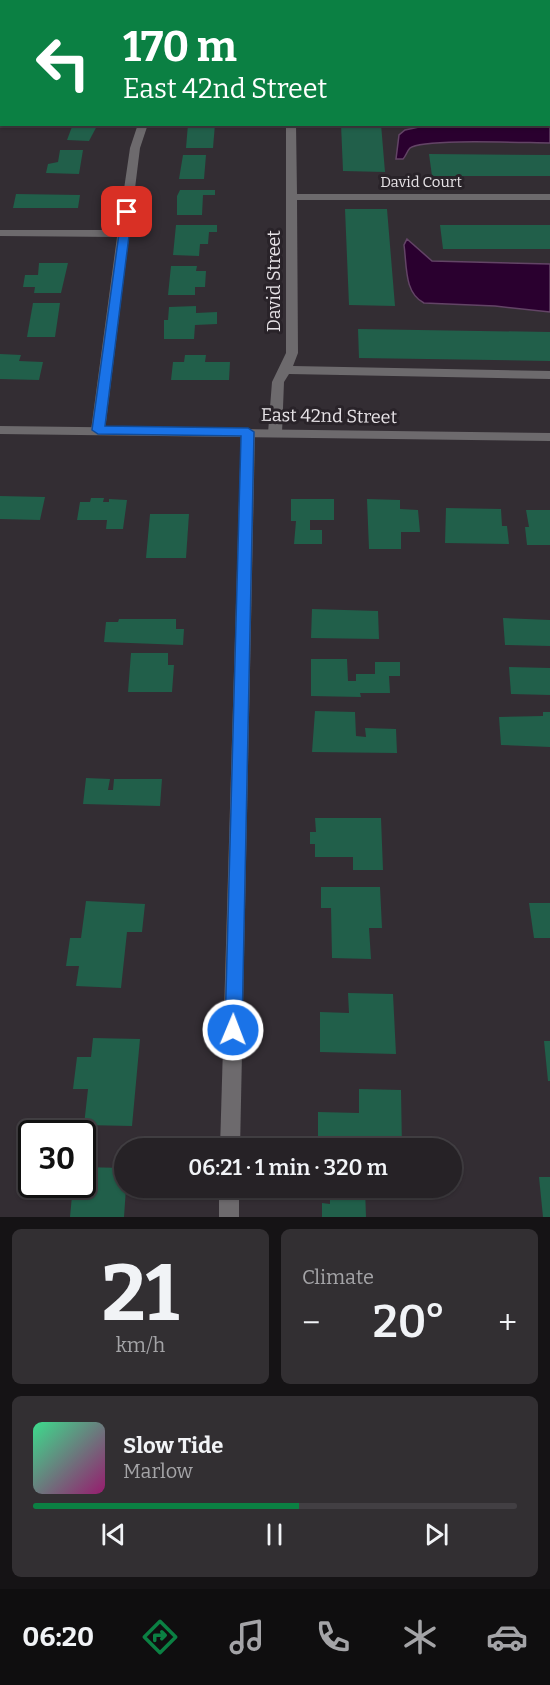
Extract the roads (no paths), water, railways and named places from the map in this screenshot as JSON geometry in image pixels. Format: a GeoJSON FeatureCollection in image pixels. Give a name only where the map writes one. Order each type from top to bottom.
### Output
{"type":"FeatureCollection","features":[{"type":"Feature","properties":{"kind":"street"},"geometry":{"type":"LineString","coordinates":[[98,430],[135,148],[142,126]]}},
{"type":"Feature","properties":{"kind":"street","name":"David Street"},"geometry":{"type":"LineString","coordinates":[[275,433],[278,382],[292,353],[291,126]]}},
{"type":"Feature","properties":{"kind":"street","name":"David Court"},"geometry":{"type":"LineString","coordinates":[[291,197],[550,197]]}},
{"type":"Feature","properties":{"kind":"street"},"geometry":{"type":"LineString","coordinates":[[0,233],[124,234]]}},
{"type":"Feature","properties":{"kind":"street"},"geometry":{"type":"LineString","coordinates":[[285,370],[550,375]]}},
{"type":"Feature","properties":{"kind":"street","name":"East 42nd Street"},"geometry":{"type":"LineString","coordinates":[[0,430],[550,437]]}},
{"type":"Feature","properties":{"kind":"street"},"geometry":{"type":"LineString","coordinates":[[230,1138],[248,432]]}},
{"type":"Feature","properties":{"kind":"street"},"geometry":{"type":"LineString","coordinates":[[229,1217],[230,1198]]}}]}
